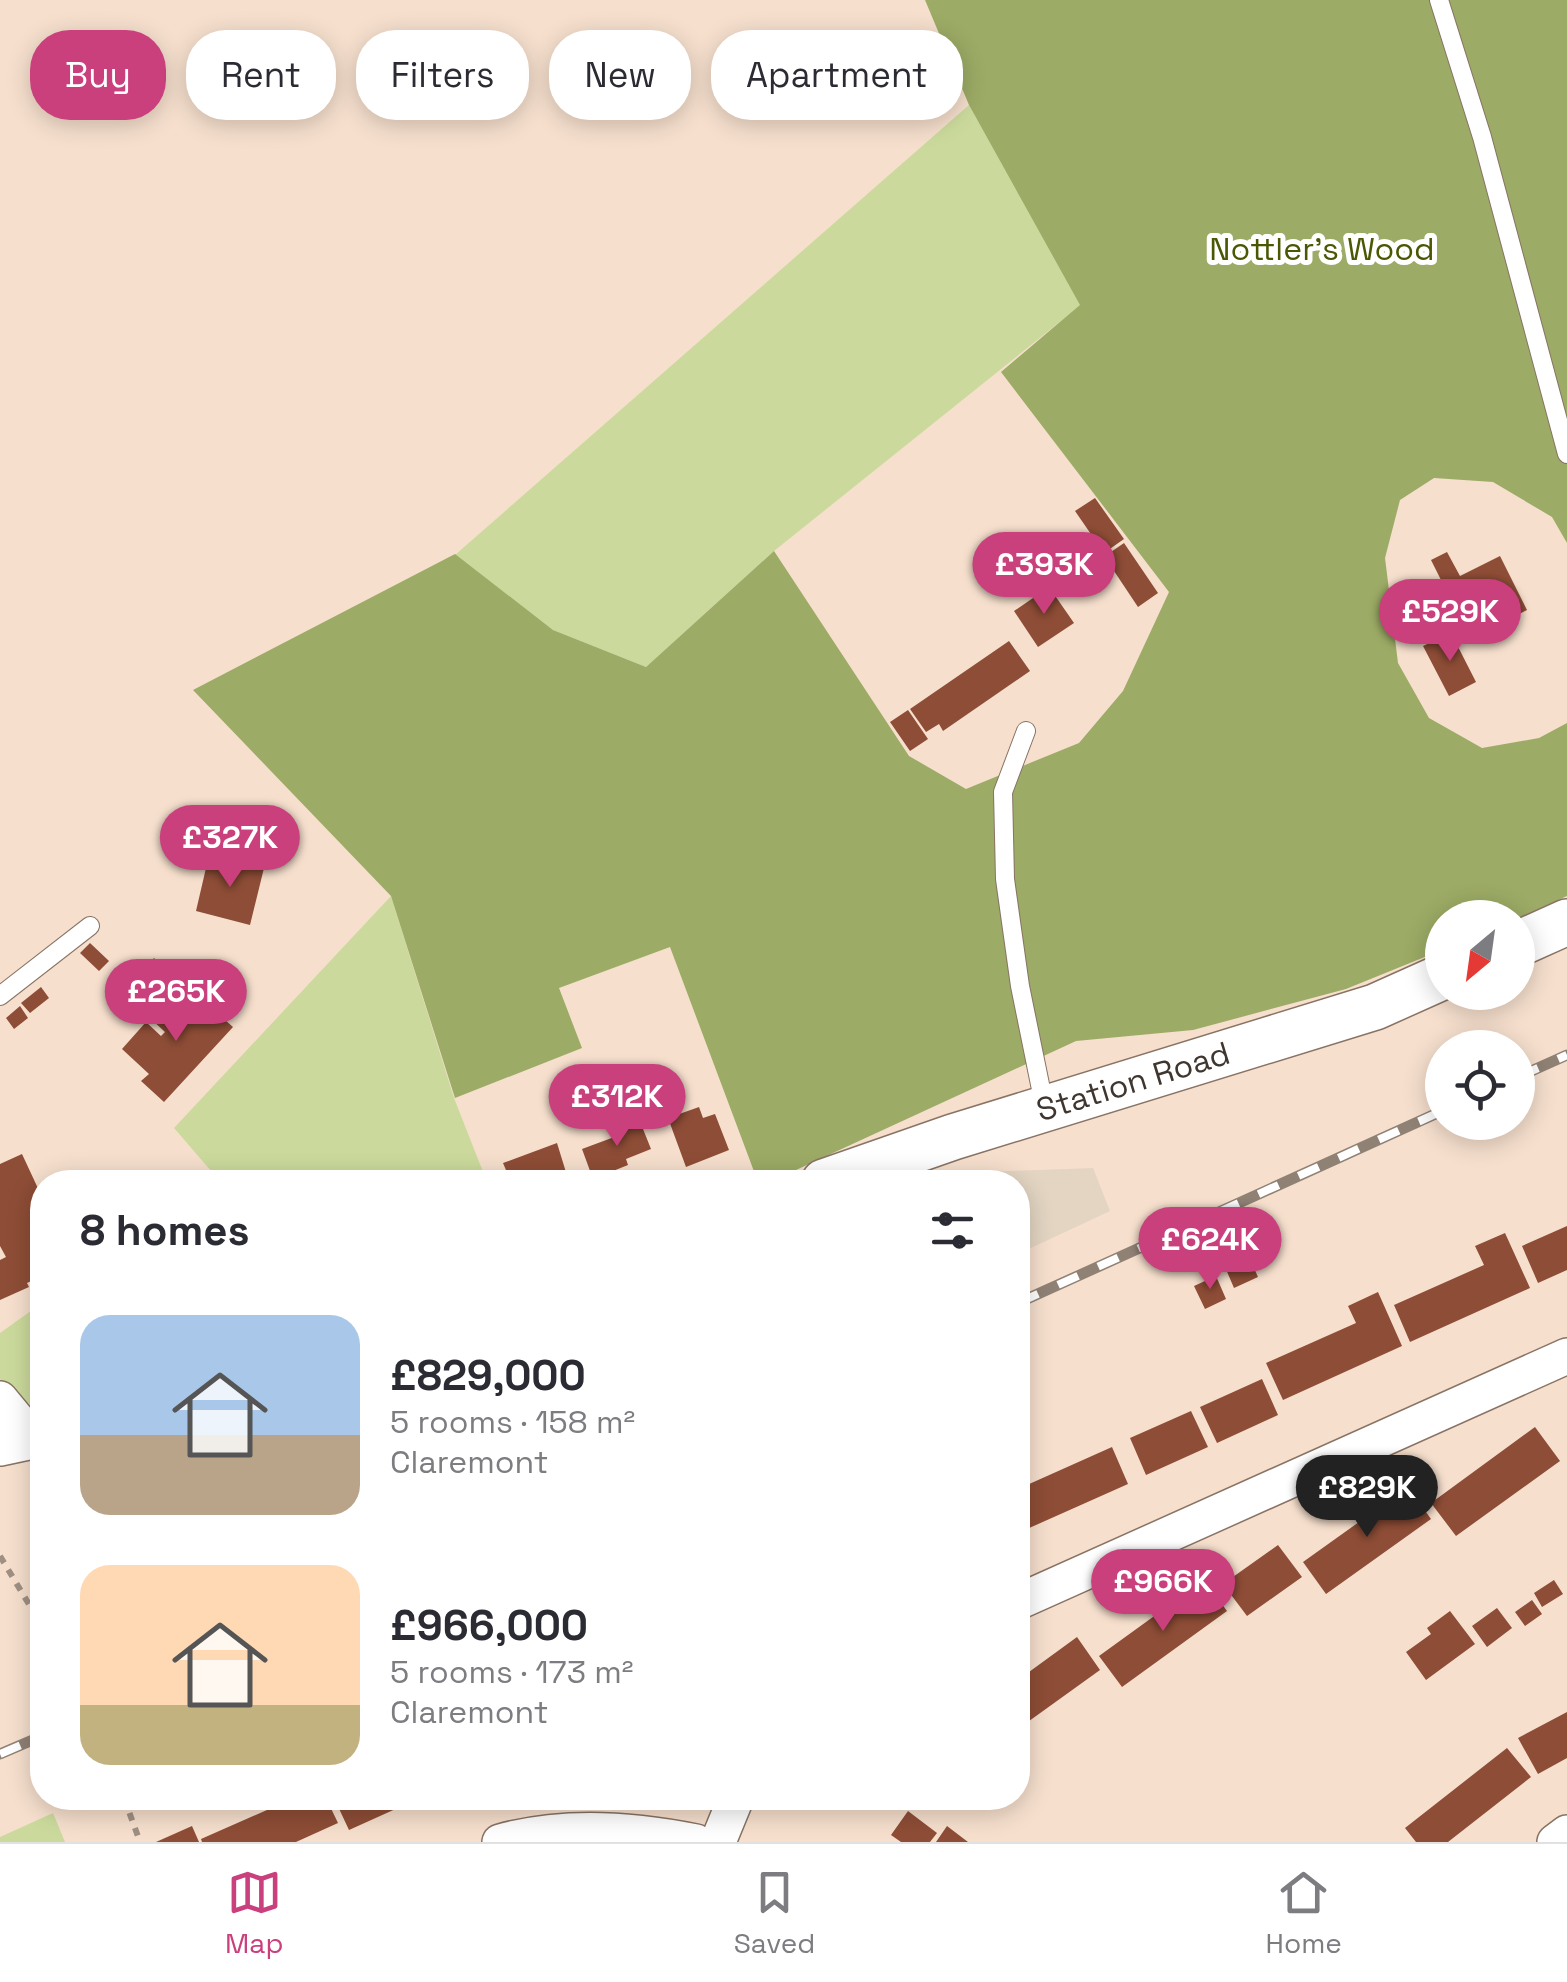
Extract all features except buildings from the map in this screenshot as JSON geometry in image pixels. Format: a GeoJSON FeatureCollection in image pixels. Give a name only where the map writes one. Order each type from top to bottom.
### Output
{"type":"FeatureCollection","features":[{"type":"Feature","properties":{"kind":"street"},"geometry":{"type":"LineString","coordinates":[[1535,936],[1567,922]]}},
{"type":"Feature","properties":{"kind":"street","name":"Station Road"},"geometry":{"type":"LineString","coordinates":[[860,1170],[1375,1007],[1425,985]]}},
{"type":"Feature","properties":{"kind":"street"},"geometry":{"type":"LineString","coordinates":[[1030,1597],[1567,1356]]}},
{"type":"Feature","properties":{"kind":"street"},"geometry":{"type":"LineString","coordinates":[[0,1399],[24,1437]]}},
{"type":"Feature","properties":{"kind":"street"},"geometry":{"type":"LineString","coordinates":[[718,1842],[731,1810]]}},
{"type":"Feature","properties":{"kind":"street"},"geometry":{"type":"LineString","coordinates":[[500,1842],[563,1831],[618,1830],[696,1842]]}},
{"type":"Feature","properties":{"kind":"street"},"geometry":{"type":"LineString","coordinates":[[1555,1842],[1567,1833]]}},
{"type":"Feature","properties":{"kind":"lane"},"geometry":{"type":"LineString","coordinates":[[1438,0],[1482,136],[1567,454]]}},
{"type":"Feature","properties":{"kind":"lane"},"geometry":{"type":"LineString","coordinates":[[1026,731],[1003,792],[1005,879],[1020,986],[1045,1109]]}},
{"type":"Feature","properties":{"kind":"lane"},"geometry":{"type":"LineString","coordinates":[[0,996],[90,926]]}},
{"type":"Feature","properties":{"kind":"path"},"geometry":{"type":"LineString","coordinates":[[0,1556],[30,1606]]}},
{"type":"Feature","properties":{"kind":"path"},"geometry":{"type":"LineString","coordinates":[[128,1810],[140,1842]]}},
{"type":"Feature","properties":{"kind":"shaded area"},"geometry":{"type":"Polygon","coordinates":[[[1093,1168],[1110,1211],[1030,1248],[1030,1170],[1093,1168]]]}},
{"type":"Feature","properties":{"kind":"green space","name":"Nottler's Wood"},"geometry":{"type":"Polygon","coordinates":[[[925,0],[1567,0],[1567,543],[1552,517],[1493,482],[1434,478],[1400,500],[1385,558],[1398,663],[1429,718],[1482,748],[1539,738],[1567,723],[1567,896],[1535,910],[1535,900],[1425,900],[1425,957],[1346,989],[1193,1030],[1076,1041],[796,1170],[754,1170],[670,947],[559,988],[582,1048],[455,1098],[391,896],[193,690],[455,554],[553,630],[646,667],[774,551],[909,756],[966,789],[1079,743],[1123,691],[1169,592],[1001,372],[1080,305],[969,105],[963,91],[963,30],[938,30],[925,0]]]}},
{"type":"Feature","properties":{"kind":"green space"},"geometry":{"type":"Polygon","coordinates":[[[969,105],[1081,305],[774,551],[646,667],[553,630],[455,555],[952,120],[963,120],[963,110],[969,105]]]}},
{"type":"Feature","properties":{"kind":"green space"},"geometry":{"type":"Polygon","coordinates":[[[391,896],[454,1098],[482,1170],[210,1170],[174,1128],[391,896]]]}},
{"type":"Feature","properties":{"kind":"green space"},"geometry":{"type":"Polygon","coordinates":[[[30,1312],[30,1407],[19,1401],[0,1379],[0,1333],[30,1312]]]}},
{"type":"Feature","properties":{"kind":"green space"},"geometry":{"type":"Polygon","coordinates":[[[53,1813],[65,1842],[0,1842],[0,1837],[53,1813]]]}},
{"type":"Feature","properties":{"kind":"railway"},"geometry":{"type":"LineString","coordinates":[[1535,1069],[1567,1055]]}},
{"type":"Feature","properties":{"kind":"railway"},"geometry":{"type":"LineString","coordinates":[[1030,1298],[1425,1119]]}},
{"type":"Feature","properties":{"kind":"railway"},"geometry":{"type":"LineString","coordinates":[[0,1754],[30,1741]]}}]}
